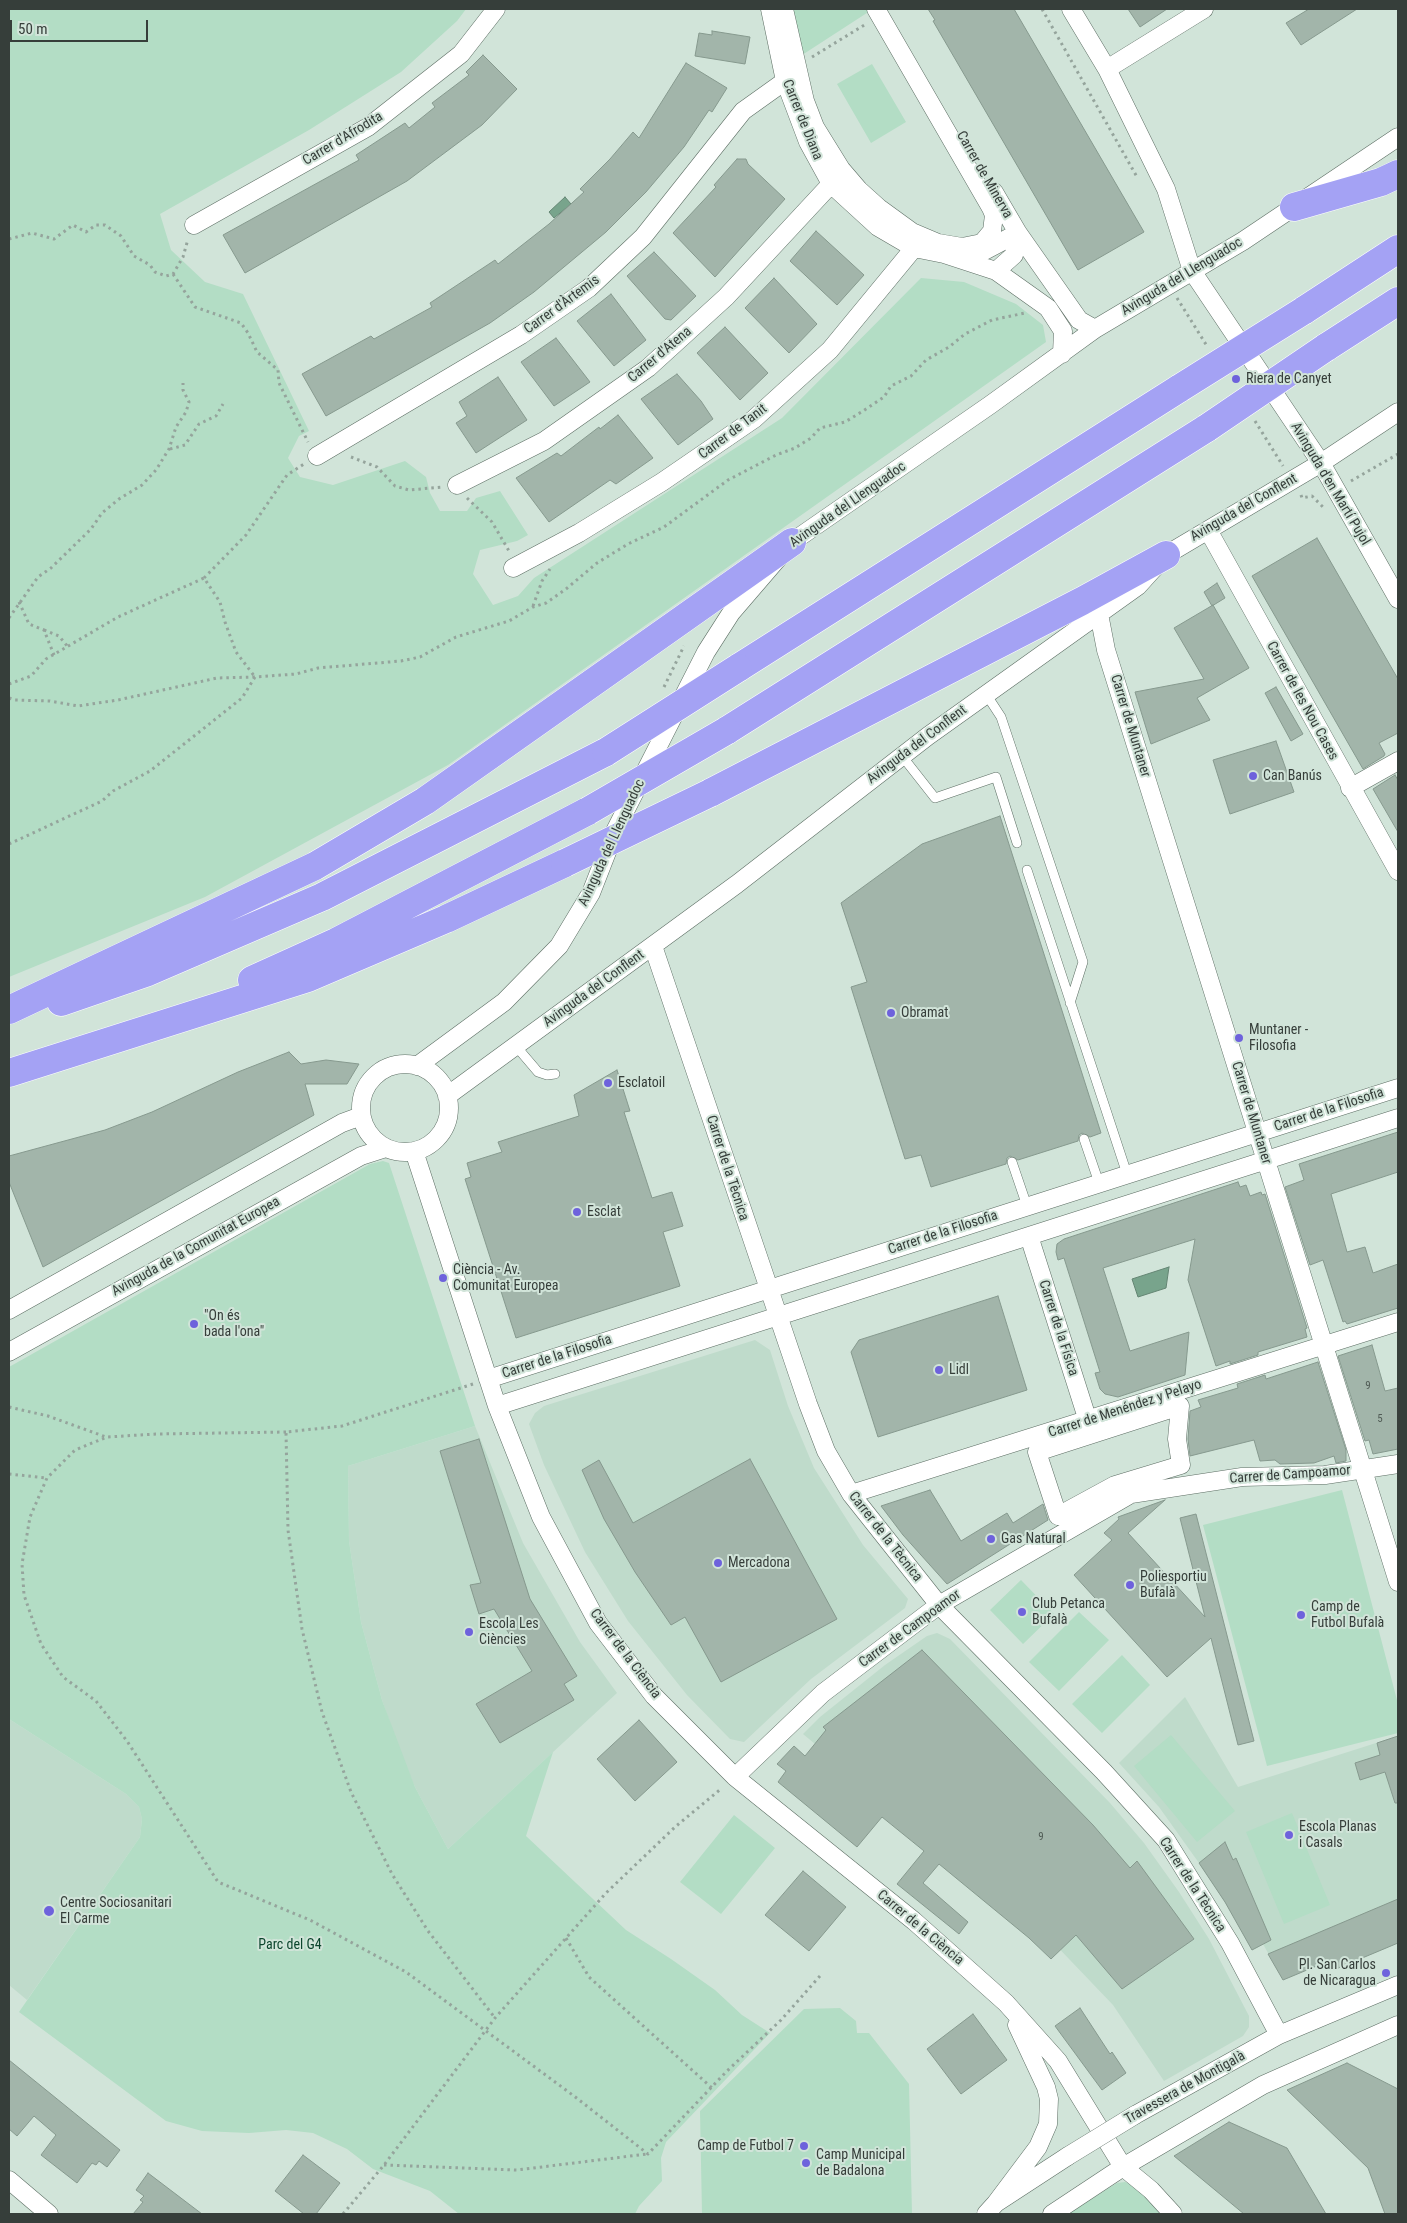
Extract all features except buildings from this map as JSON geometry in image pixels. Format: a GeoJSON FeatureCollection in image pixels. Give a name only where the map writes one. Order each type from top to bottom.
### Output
{"type":"FeatureCollection","features":[{"type":"Feature","properties":{"kind":"highway"},"geometry":{"type":"LineString","coordinates":[[1294,207],[1381,182],[1398,174]]}},
{"type":"Feature","properties":{"kind":"highway"},"geometry":{"type":"LineString","coordinates":[[9,1018],[148,972],[322,898],[606,752],[1302,311],[1398,248]]}},
{"type":"Feature","properties":{"kind":"highway"},"geometry":{"type":"LineString","coordinates":[[145,1028],[336,942],[588,811],[726,731],[1207,428],[1398,301]]}},
{"type":"Feature","properties":{"kind":"highway"},"geometry":{"type":"LineString","coordinates":[[9,1010],[315,866],[425,801],[792,542]]}},
{"type":"Feature","properties":{"kind":"highway"},"geometry":{"type":"LineString","coordinates":[[9,1073],[145,1028],[308,978],[446,918],[710,793],[1082,601],[1166,555]]}},
{"type":"Feature","properties":{"kind":"street","name":"Carrer d'Afrodita"},"geometry":{"type":"LineString","coordinates":[[194,225],[368,127],[461,54],[496,9]]}},
{"type":"Feature","properties":{"kind":"street","name":"Carrer de Diana"},"geometry":{"type":"LineString","coordinates":[[770,9],[785,81],[808,142],[831,184],[878,227],[914,248],[944,254],[996,271],[1048,308],[1063,331],[1062,354]]}},
{"type":"Feature","properties":{"kind":"street"},"geometry":{"type":"LineString","coordinates":[[784,9],[805,101],[815,127],[829,151],[859,190],[900,224],[924,238],[962,248],[982,243],[992,231],[994,215],[885,10]]}},
{"type":"Feature","properties":{"kind":"street"},"geometry":{"type":"LineString","coordinates":[[1071,9],[1106,69],[1166,189],[1192,271]]}},
{"type":"Feature","properties":{"kind":"street"},"geometry":{"type":"LineString","coordinates":[[1106,69],[1177,16],[1204,9]]}},
{"type":"Feature","properties":{"kind":"street","name":"Carrer de Minerva"},"geometry":{"type":"LineString","coordinates":[[885,10],[1018,233],[1079,320],[1095,329]]}},
{"type":"Feature","properties":{"kind":"street","name":"Carrer d'Àrtemis"},"geometry":{"type":"LineString","coordinates":[[317,456],[520,335],[589,288],[643,237],[743,111],[785,81]]}},
{"type":"Feature","properties":{"kind":"street","name":"Avinguda del Llenguadoc"},"geometry":{"type":"LineString","coordinates":[[417,1066],[504,1002],[559,946],[591,893],[616,829],[706,652],[731,613],[792,542],[990,406],[1095,329],[1243,241],[1398,137]]}},
{"type":"Feature","properties":{"kind":"street","name":"Carrer d'Atena"},"geometry":{"type":"LineString","coordinates":[[457,485],[544,441],[648,368],[726,297],[831,184]]}},
{"type":"Feature","properties":{"kind":"street","name":"Carrer de Diana"},"geometry":{"type":"LineString","coordinates":[[944,254],[984,252],[1018,233]]}},
{"type":"Feature","properties":{"kind":"street"},"geometry":{"type":"LineString","coordinates":[[996,271],[1014,255],[1018,233]]}},
{"type":"Feature","properties":{"kind":"street","name":"Carrer de Tanit"},"geometry":{"type":"LineString","coordinates":[[513,568],[556,545],[662,482],[754,419],[830,350],[914,248]]}},
{"type":"Feature","properties":{"kind":"street","name":"Avinguda d'en Martí Pujol"},"geometry":{"type":"LineString","coordinates":[[1192,271],[1321,463],[1398,599]]}},
{"type":"Feature","properties":{"kind":"street","name":"Avinguda del Conflent"},"geometry":{"type":"LineString","coordinates":[[447,1096],[653,946],[986,694],[1138,586],[1166,555],[1321,463],[1398,412]]}},
{"type":"Feature","properties":{"kind":"street","name":"Carrer de les Nou Cases"},"geometry":{"type":"LineString","coordinates":[[1208,530],[1350,788],[1398,871]]}},
{"type":"Feature","properties":{"kind":"street","name":"Carrer de Muntaner"},"geometry":{"type":"LineString","coordinates":[[1100,614],[1106,650],[1398,1582]]}},
{"type":"Feature","properties":{"kind":"street"},"geometry":{"type":"LineString","coordinates":[[1350,788],[1398,761]]}},
{"type":"Feature","properties":{"kind":"street","name":"Carrer de la Tècnica"},"geometry":{"type":"LineString","coordinates":[[653,946],[767,1290],[826,1450],[851,1494],[939,1606],[1104,1772],[1166,1840],[1230,1943],[1279,2035]]}},
{"type":"Feature","properties":{"kind":"street"},"geometry":{"type":"LineString","coordinates":[[394,1065],[417,1066],[429,1071],[440,1081],[447,1096],[449,1107],[443,1130],[431,1144],[414,1151],[399,1152],[386,1148],[374,1140],[361,1116],[362,1098],[365,1088],[374,1076],[394,1065]]}},
{"type":"Feature","properties":{"kind":"street","name":"Carrer de la Filosofia"},"geometry":{"type":"LineString","coordinates":[[488,1379],[1398,1088]]}},
{"type":"Feature","properties":{"kind":"street"},"geometry":{"type":"LineString","coordinates":[[9,1310],[342,1123],[361,1116]]}},
{"type":"Feature","properties":{"kind":"street","name":"Carrer de la Filosofia"},"geometry":{"type":"LineString","coordinates":[[497,1406],[1398,1118]]}},
{"type":"Feature","properties":{"kind":"street","name":"Avinguda de la Comunitat Europea"},"geometry":{"type":"LineString","coordinates":[[9,1352],[361,1156],[386,1148]]}},
{"type":"Feature","properties":{"kind":"street","name":"Carrer de la Ciència"},"geometry":{"type":"LineString","coordinates":[[414,1151],[497,1406],[541,1517],[598,1622],[654,1696],[735,1777],[914,1922],[1006,2003],[1058,2062],[1123,2167],[1151,2190],[1173,2214]]}},
{"type":"Feature","properties":{"kind":"street","name":"Carrer de la Física"},"geometry":{"type":"LineString","coordinates":[[1029,1236],[1088,1421]]}},
{"type":"Feature","properties":{"kind":"street","name":"Carrer de Menéndez y Pelayo"},"geometry":{"type":"LineString","coordinates":[[851,1494],[1398,1322]]}},
{"type":"Feature","properties":{"kind":"street"},"geometry":{"type":"LineString","coordinates":[[1180,1406],[1177,1439],[1181,1465],[1116,1485],[1058,1516],[1037,1452],[1180,1406]]}},
{"type":"Feature","properties":{"kind":"street","name":"Carrer de Campoamor"},"geometry":{"type":"LineString","coordinates":[[735,1777],[823,1693],[939,1606],[1131,1494],[1242,1477],[1326,1475],[1398,1464]]}},
{"type":"Feature","properties":{"kind":"street","name":"Travessera de Montigalà"},"geometry":{"type":"LineString","coordinates":[[991,2208],[1068,2156],[1279,2035],[1398,1985]]}},
{"type":"Feature","properties":{"kind":"street","name":"Carrer de la Ciència"},"geometry":{"type":"LineString","coordinates":[[991,2208],[1038,2148],[1048,2124],[1050,2112],[1046,2087],[1006,2003]]}},
{"type":"Feature","properties":{"kind":"street"},"geometry":{"type":"LineString","coordinates":[[1052,2214],[1123,2167],[1263,2085],[1398,2025]]}},
{"type":"Feature","properties":{"kind":"street"},"geometry":{"type":"LineString","coordinates":[[9,2180],[49,2214]]}},
{"type":"Feature","properties":{"kind":"lane"},"geometry":{"type":"LineString","coordinates":[[986,694],[1001,717],[1083,962],[1070,1003]]}},
{"type":"Feature","properties":{"kind":"lane"},"geometry":{"type":"LineString","coordinates":[[902,756],[935,798],[996,777],[1017,843]]}},
{"type":"Feature","properties":{"kind":"lane"},"geometry":{"type":"LineString","coordinates":[[1027,870],[1127,1174]]}},
{"type":"Feature","properties":{"kind":"lane"},"geometry":{"type":"LineString","coordinates":[[516,1044],[538,1072],[547,1075],[555,1074]]}},
{"type":"Feature","properties":{"kind":"lane"},"geometry":{"type":"LineString","coordinates":[[1084,1139],[1099,1183]]}},
{"type":"Feature","properties":{"kind":"lane"},"geometry":{"type":"LineString","coordinates":[[1012,1162],[1027,1206]]}},
{"type":"Feature","properties":{"kind":"path"},"geometry":{"type":"LineString","coordinates":[[1042,9],[1137,177]]}},
{"type":"Feature","properties":{"kind":"path"},"geometry":{"type":"LineString","coordinates":[[797,66],[885,10]]}},
{"type":"Feature","properties":{"kind":"path"},"geometry":{"type":"LineString","coordinates":[[9,239],[32,233],[54,239],[73,225],[86,232],[96,225],[105,225],[121,236],[134,256],[150,265],[155,272],[166,276],[173,274],[183,257],[194,225]]}},
{"type":"Feature","properties":{"kind":"path"},"geometry":{"type":"LineString","coordinates":[[173,274],[195,307],[241,323],[257,352],[278,370],[279,383],[317,456],[333,462],[350,456],[377,467],[395,486],[410,490],[457,485],[497,529],[508,546],[513,568]]}},
{"type":"Feature","properties":{"kind":"path"},"geometry":{"type":"LineString","coordinates":[[9,618],[38,577],[51,568],[91,529],[102,514],[118,499],[142,485],[156,470],[169,449],[176,426],[186,412],[189,402],[183,390],[183,383]]}},
{"type":"Feature","properties":{"kind":"path"},"geometry":{"type":"LineString","coordinates":[[169,449],[185,445],[199,424],[216,416],[223,404]]}},
{"type":"Feature","properties":{"kind":"path"},"geometry":{"type":"LineString","coordinates":[[1352,487],[1351,480],[1398,454]]}},
{"type":"Feature","properties":{"kind":"path"},"geometry":{"type":"LineString","coordinates":[[9,684],[31,676],[46,659],[147,602],[204,578],[246,535],[287,475],[317,456]]}},
{"type":"Feature","properties":{"kind":"path"},"geometry":{"type":"LineString","coordinates":[[1298,490],[1302,498],[1312,496],[1319,501],[1330,516]]}},
{"type":"Feature","properties":{"kind":"path"},"geometry":{"type":"LineString","coordinates":[[533,607],[542,582],[558,557],[556,545]]}},
{"type":"Feature","properties":{"kind":"path"},"geometry":{"type":"LineString","coordinates":[[9,698],[15,700],[50,701],[78,706],[118,700],[217,678],[255,677],[236,652],[224,622],[220,602],[204,578]]}},
{"type":"Feature","properties":{"kind":"path"},"geometry":{"type":"LineString","coordinates":[[19,602],[29,624],[59,636],[68,647]]}},
{"type":"Feature","properties":{"kind":"path"},"geometry":{"type":"LineString","coordinates":[[44,630],[54,655]]}},
{"type":"Feature","properties":{"kind":"path"},"geometry":{"type":"LineString","coordinates":[[664,687],[686,642]]}},
{"type":"Feature","properties":{"kind":"path"},"geometry":{"type":"LineString","coordinates":[[488,1379],[342,1426],[286,1432],[156,1434],[107,1437],[75,1450],[47,1478],[30,1517],[22,1564],[24,1595],[40,1644],[62,1676],[96,1701],[127,1741],[218,1882],[310,1920],[406,1972],[648,2154]]}},
{"type":"Feature","properties":{"kind":"path"},"geometry":{"type":"LineString","coordinates":[[9,1407],[48,1416],[107,1437]]}},
{"type":"Feature","properties":{"kind":"path"},"geometry":{"type":"LineString","coordinates":[[286,1432],[288,1530],[302,1629],[322,1712],[351,1792],[392,1874],[428,1931],[495,2018]]}},
{"type":"Feature","properties":{"kind":"path"},"geometry":{"type":"LineString","coordinates":[[9,1474],[47,1478]]}},
{"type":"Feature","properties":{"kind":"path"},"geometry":{"type":"LineString","coordinates":[[343,2214],[384,2165],[495,2018],[606,1893],[675,1827],[735,1777]]}},
{"type":"Feature","properties":{"kind":"path"},"geometry":{"type":"LineString","coordinates":[[566,1938],[589,1977],[712,2088]]}},
{"type":"Feature","properties":{"kind":"path"},"geometry":{"type":"LineString","coordinates":[[384,2165],[517,2170],[648,2154],[781,2020],[820,1976]]}},
{"type":"Feature","properties":{"kind":"shaded area"},"geometry":{"type":"Polygon","coordinates":[[[565,197],[571,204],[554,218],[549,212],[565,197]]]}},
{"type":"Feature","properties":{"kind":"shaded area"},"geometry":{"type":"Polygon","coordinates":[[[1169,1267],[1166,1288],[1138,1297],[1132,1279],[1169,1267]]]}},
{"type":"Feature","properties":{"kind":"shaded area"},"geometry":{"type":"Polygon","coordinates":[[[755,1340],[770,1350],[788,1406],[814,1468],[863,1545],[908,1599],[905,1608],[811,1679],[744,1742],[730,1739],[687,1695],[628,1621],[585,1552],[544,1465],[529,1424],[535,1413],[544,1406],[755,1340]]]}},
{"type":"Feature","properties":{"kind":"shaded area","name":"Escola Les Ciències"},"geometry":{"type":"Polygon","coordinates":[[[475,1426],[523,1543],[580,1642],[617,1693],[448,1849],[415,1787],[401,1755],[382,1700],[361,1622],[349,1541],[348,1466],[475,1426]]]}},
{"type":"Feature","properties":{"kind":"shaded area"},"geometry":{"type":"Polygon","coordinates":[[[937,1633],[950,1639],[1110,1803],[1144,1843],[1179,1892],[1209,1939],[1249,2016],[1249,2027],[1243,2036],[1164,2081],[1113,2005],[1048,1937],[803,1734],[820,1717],[885,1665],[927,1636],[937,1633]]]}},
{"type":"Feature","properties":{"kind":"shaded area","name":"Escola Planas i Casals"},"geometry":{"type":"Polygon","coordinates":[[[1185,1697],[1238,1787],[1398,1736],[1398,1943],[1336,1969],[1331,1960],[1283,1980],[1263,1944],[1252,1950],[1225,1902],[1199,1863],[1159,1807],[1119,1763],[1185,1697]]]}},
{"type":"Feature","properties":{"kind":"shaded area","name":"Centre Sociosanitari El Carme"},"geometry":{"type":"Polygon","coordinates":[[[9,1719],[126,1794],[139,1807],[142,1819],[140,1837],[27,2000],[9,1985],[9,1719]]]}},
{"type":"Feature","properties":{"kind":"green space"},"geometry":{"type":"Polygon","coordinates":[[[9,9],[466,9],[457,21],[401,72],[309,130],[160,214],[171,250],[205,282],[243,294],[309,431],[299,436],[288,458],[300,477],[333,485],[405,461],[426,477],[430,493],[440,511],[467,511],[476,498],[500,491],[528,535],[517,541],[480,550],[473,574],[493,605],[518,596],[534,578],[782,418],[921,278],[964,282],[1016,304],[1043,325],[1046,342],[448,765],[205,897],[9,977],[9,9]]]}},
{"type":"Feature","properties":{"kind":"green space"},"geometry":{"type":"Polygon","coordinates":[[[789,9],[873,9],[799,57],[789,9]]]}},
{"type":"Feature","properties":{"kind":"green space"},"geometry":{"type":"Polygon","coordinates":[[[872,64],[906,122],[871,143],[837,84],[872,64]]]}},
{"type":"Feature","properties":{"kind":"green space","name":"Parc del G4"},"geometry":{"type":"Polygon","coordinates":[[[383,1161],[389,1163],[475,1426],[348,1466],[349,1541],[361,1622],[382,1700],[415,1787],[448,1849],[553,1752],[526,1836],[626,1930],[715,1990],[742,2015],[770,2033],[666,2142],[661,2158],[662,2181],[639,2206],[635,2214],[459,2214],[430,2191],[373,2169],[347,2149],[313,2133],[286,2130],[249,2133],[202,2131],[166,2121],[19,2012],[140,1837],[142,1819],[139,1807],[126,1794],[9,1719],[9,1367],[370,1164],[383,1161]]]}},
{"type":"Feature","properties":{"kind":"green space","name":"Camp de Futbol Bufalà"},"geometry":{"type":"Polygon","coordinates":[[[1342,1490],[1398,1704],[1398,1733],[1267,1766],[1203,1525],[1342,1490]]]}},
{"type":"Feature","properties":{"kind":"green space","name":"Club Petanca Bufalà"},"geometry":{"type":"Polygon","coordinates":[[[1021,1580],[1054,1614],[1023,1644],[990,1610],[1021,1580]]]}},
{"type":"Feature","properties":{"kind":"green space"},"geometry":{"type":"Polygon","coordinates":[[[1079,1612],[1109,1640],[1059,1691],[1029,1662],[1079,1612]]]}},
{"type":"Feature","properties":{"kind":"green space"},"geometry":{"type":"Polygon","coordinates":[[[1122,1655],[1150,1685],[1102,1733],[1072,1704],[1122,1655]]]}},
{"type":"Feature","properties":{"kind":"green space"},"geometry":{"type":"Polygon","coordinates":[[[1171,1735],[1235,1811],[1197,1842],[1134,1766],[1171,1735]]]}},
{"type":"Feature","properties":{"kind":"green space"},"geometry":{"type":"Polygon","coordinates":[[[1292,1813],[1330,1905],[1284,1924],[1246,1832],[1292,1813]]]}},
{"type":"Feature","properties":{"kind":"green space"},"geometry":{"type":"Polygon","coordinates":[[[734,1815],[775,1848],[721,1914],[680,1882],[734,1815]]]}},
{"type":"Feature","properties":{"kind":"green space","name":"Camp Municipal de Badalona"},"geometry":{"type":"Polygon","coordinates":[[[840,2008],[856,2021],[857,2033],[869,2033],[909,2084],[912,2214],[702,2214],[700,2111],[804,2009],[840,2008]]]}},
{"type":"Feature","properties":{"kind":"green space"},"geometry":{"type":"Polygon","coordinates":[[[1125,2182],[1132,2185],[1163,2214],[1067,2214],[1117,2183],[1125,2182]]]}},
{"type":"Feature","properties":{"kind":"place","name":"Riera de Canyet"},"geometry":{"type":"Point","coordinates":[1236,379]}},
{"type":"Feature","properties":{"kind":"place","name":"Can Banús"},"geometry":{"type":"Point","coordinates":[1253,776]}},
{"type":"Feature","properties":{"kind":"place","name":"Obramat"},"geometry":{"type":"Point","coordinates":[891,1013]}},
{"type":"Feature","properties":{"kind":"place","name":"Muntaner - Filosofia"},"geometry":{"type":"Point","coordinates":[1239,1038]}},
{"type":"Feature","properties":{"kind":"place","name":"Esclatoil"},"geometry":{"type":"Point","coordinates":[608,1083]}},
{"type":"Feature","properties":{"kind":"place","name":"Esclat"},"geometry":{"type":"Point","coordinates":[577,1212]}},
{"type":"Feature","properties":{"kind":"place","name":"Ciència - Av. Comunitat Europea"},"geometry":{"type":"Point","coordinates":[443,1278]}},
{"type":"Feature","properties":{"kind":"place","name":"\"On és bada l'ona\""},"geometry":{"type":"Point","coordinates":[194,1324]}},
{"type":"Feature","properties":{"kind":"place","name":"Lidl"},"geometry":{"type":"Point","coordinates":[939,1370]}},
{"type":"Feature","properties":{"kind":"place","name":"Gas Natural"},"geometry":{"type":"Point","coordinates":[991,1539]}},
{"type":"Feature","properties":{"kind":"place","name":"Mercadona"},"geometry":{"type":"Point","coordinates":[718,1563]}},
{"type":"Feature","properties":{"kind":"place","name":"Poliesportiu Bufalà"},"geometry":{"type":"Point","coordinates":[1130,1585]}},
{"type":"Feature","properties":{"kind":"place","name":"Club Petanca Bufalà"},"geometry":{"type":"Point","coordinates":[1022,1612]}},
{"type":"Feature","properties":{"kind":"place","name":"Camp de Futbol Bufalà"},"geometry":{"type":"Point","coordinates":[1301,1615]}},
{"type":"Feature","properties":{"kind":"place","name":"Escola Les Ciències"},"geometry":{"type":"Point","coordinates":[469,1632]}},
{"type":"Feature","properties":{"kind":"place","name":"Escola Planas i Casals"},"geometry":{"type":"Point","coordinates":[1289,1835]}},
{"type":"Feature","properties":{"kind":"place","name":"Centre Sociosanitari El Carme"},"geometry":{"type":"Point","coordinates":[49,1911]}},
{"type":"Feature","properties":{"kind":"place","name":"Pl. San Carlos de Nicaragua"},"geometry":{"type":"Point","coordinates":[1386,1973]}},
{"type":"Feature","properties":{"kind":"place","name":"Camp de Futbol 7"},"geometry":{"type":"Point","coordinates":[804,2146]}},
{"type":"Feature","properties":{"kind":"place","name":"Camp Municipal de Badalona"},"geometry":{"type":"Point","coordinates":[806,2163]}}]}
